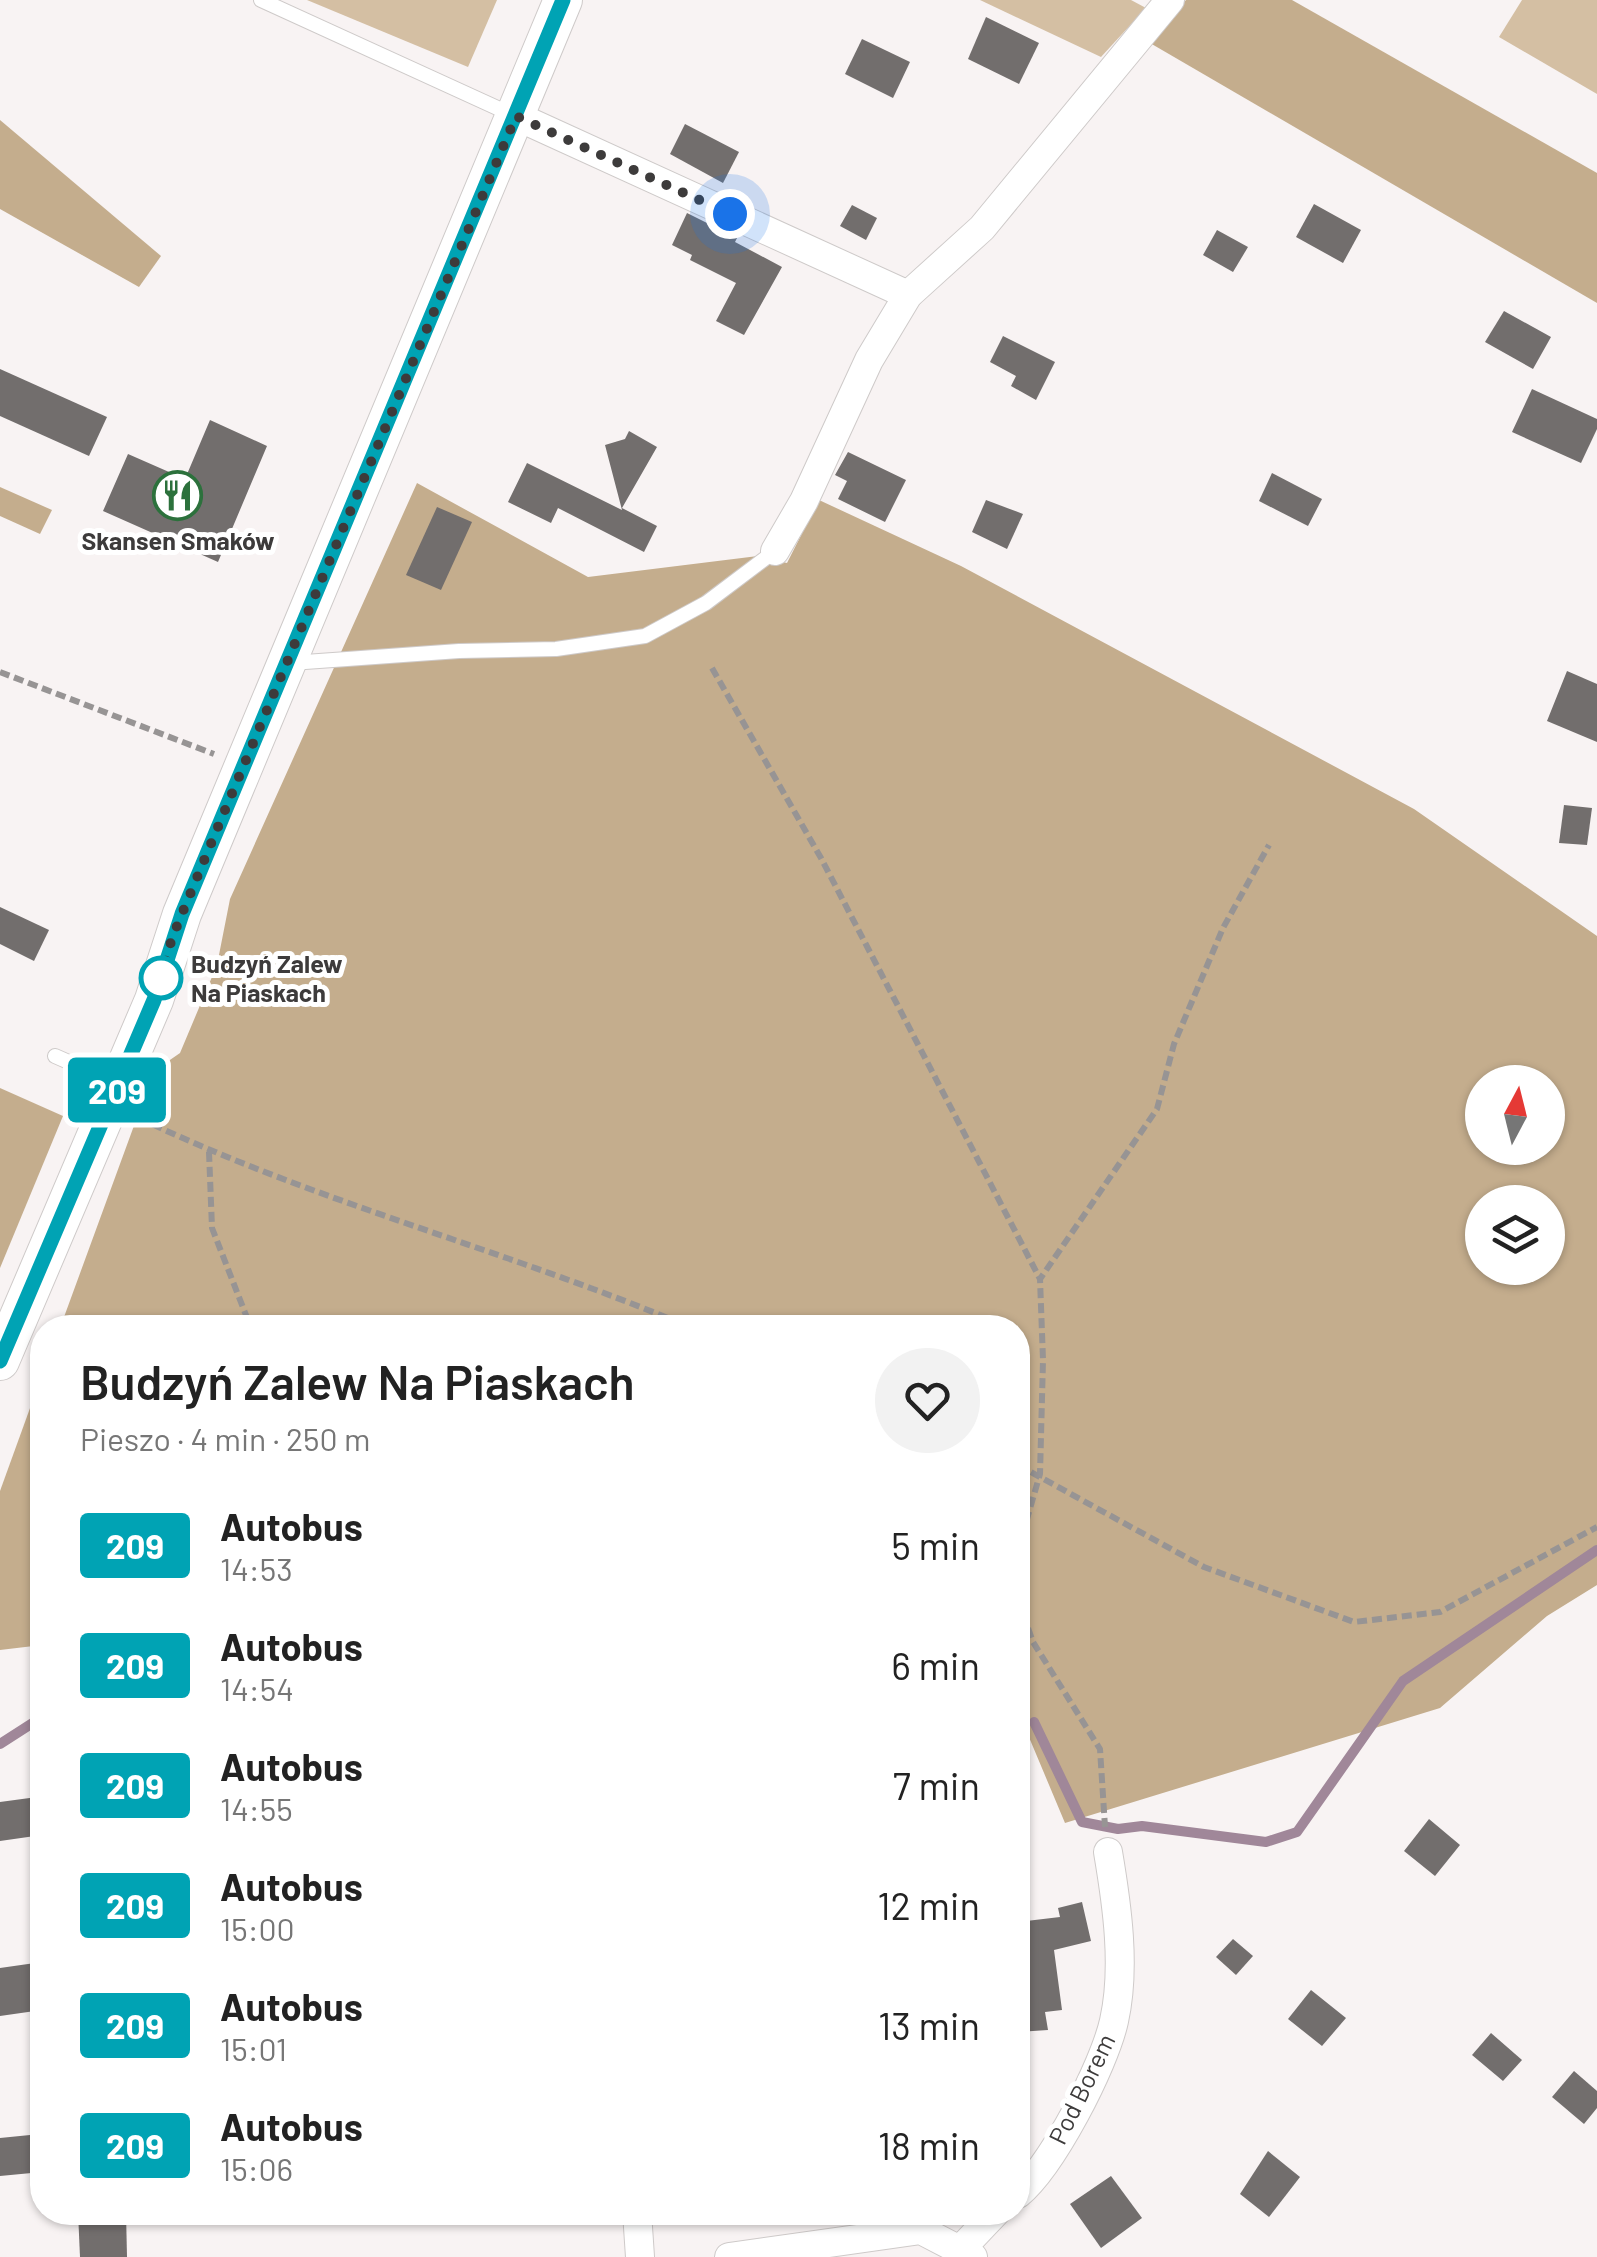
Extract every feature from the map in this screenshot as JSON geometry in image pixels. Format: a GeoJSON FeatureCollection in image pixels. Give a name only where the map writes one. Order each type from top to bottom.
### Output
{"type":"FeatureCollection","features":[{"type":"Feature","properties":{"kind":"main road"},"geometry":{"type":"LineString","coordinates":[[0,1361],[115,1095],[154,1000],[172,938],[563,0]]}},
{"type":"Feature","properties":{"kind":"street"},"geometry":{"type":"LineString","coordinates":[[774,551],[804,501],[868,360],[908,295],[982,228],[1170,0]]}},
{"type":"Feature","properties":{"kind":"street"},"geometry":{"type":"LineString","coordinates":[[516,116],[908,295]]}},
{"type":"Feature","properties":{"kind":"street","name":"Pod Borem"},"geometry":{"type":"LineString","coordinates":[[1030,2184],[1072,2117],[1114,2022],[1118,1959],[1108,1852]]}},
{"type":"Feature","properties":{"kind":"street"},"geometry":{"type":"LineString","coordinates":[[637,2225],[640,2257]]}},
{"type":"Feature","properties":{"kind":"street"},"geometry":{"type":"LineString","coordinates":[[729,2257],[921,2230],[966,2253],[986,2225]]}},
{"type":"Feature","properties":{"kind":"lane"},"geometry":{"type":"LineString","coordinates":[[261,0],[516,116]]}},
{"type":"Feature","properties":{"kind":"lane"},"geometry":{"type":"LineString","coordinates":[[286,663],[459,651],[556,650],[645,636],[706,603],[774,551]]}},
{"type":"Feature","properties":{"kind":"lane"},"geometry":{"type":"LineString","coordinates":[[55,1056],[115,1095]]}},
{"type":"Feature","properties":{"kind":"path"},"geometry":{"type":"LineString","coordinates":[[712,668],[821,858],[1040,1279],[1040,1474],[1030,1509]]}},
{"type":"Feature","properties":{"kind":"path"},"geometry":{"type":"LineString","coordinates":[[0,672],[244,765]]}},
{"type":"Feature","properties":{"kind":"path"},"geometry":{"type":"LineString","coordinates":[[1040,1279],[1156,1110],[1174,1044],[1223,928],[1269,845]]}},
{"type":"Feature","properties":{"kind":"path"},"geometry":{"type":"LineString","coordinates":[[115,1095],[210,1152],[432,1233],[557,1273],[660,1315]]}},
{"type":"Feature","properties":{"kind":"path"},"geometry":{"type":"LineString","coordinates":[[210,1152],[212,1228],[247,1315]]}},
{"type":"Feature","properties":{"kind":"path"},"geometry":{"type":"LineString","coordinates":[[1030,1470],[1204,1567],[1354,1622],[1440,1612],[1597,1528]]}},
{"type":"Feature","properties":{"kind":"path"},"geometry":{"type":"LineString","coordinates":[[1030,1632],[1100,1749],[1105,1820]]}},
{"type":"Feature","properties":{"kind":"path"},"geometry":{"type":"LineString","coordinates":[[1030,1642],[1034,1642]]}},
{"type":"Feature","properties":{"kind":"shaded area"},"geometry":{"type":"Polygon","coordinates":[[[307,0],[497,0],[468,67],[307,0]]]}},
{"type":"Feature","properties":{"kind":"shaded area"},"geometry":{"type":"Polygon","coordinates":[[[980,0],[1131,0],[1146,8],[1101,57],[980,0]]]}},
{"type":"Feature","properties":{"kind":"shaded area"},"geometry":{"type":"Polygon","coordinates":[[[1186,0],[1292,0],[1597,173],[1597,303],[1150,43],[1186,0]]]}},
{"type":"Feature","properties":{"kind":"shaded area"},"geometry":{"type":"Polygon","coordinates":[[[1522,0],[1597,0],[1597,94],[1499,37],[1522,0]]]}},
{"type":"Feature","properties":{"kind":"shaded area"},"geometry":{"type":"Polygon","coordinates":[[[0,120],[161,256],[139,287],[0,209],[0,120]]]}},
{"type":"Feature","properties":{"kind":"shaded area"},"geometry":{"type":"Polygon","coordinates":[[[417,483],[588,577],[758,556],[787,563],[819,500],[961,566],[1414,809],[1597,936],[1597,1585],[1547,1616],[1440,1708],[1065,1823],[1030,1740],[1030,1315],[65,1315],[154,1071],[180,1053],[217,965],[230,899],[417,483]]]}},
{"type":"Feature","properties":{"kind":"shaded area"},"geometry":{"type":"Polygon","coordinates":[[[0,487],[52,510],[40,534],[0,516],[0,487]]]}},
{"type":"Feature","properties":{"kind":"shaded area"},"geometry":{"type":"Polygon","coordinates":[[[0,1088],[63,1116],[0,1268],[0,1088]]]}},
{"type":"Feature","properties":{"kind":"shaded area"},"geometry":{"type":"Polygon","coordinates":[[[30,1408],[30,1646],[0,1650],[0,1491],[30,1408]]]}},
{"type":"Feature","properties":{"kind":"building"},"geometry":{"type":"Polygon","coordinates":[[[986,17],[1039,43],[1019,84],[968,59],[986,17]]]}},
{"type":"Feature","properties":{"kind":"building"},"geometry":{"type":"Polygon","coordinates":[[[862,39],[910,62],[893,98],[845,74],[862,39]]]}},
{"type":"Feature","properties":{"kind":"building"},"geometry":{"type":"Polygon","coordinates":[[[685,124],[739,152],[723,183],[670,154],[685,124]]]}},
{"type":"Feature","properties":{"kind":"building"},"geometry":{"type":"Polygon","coordinates":[[[1314,204],[1361,230],[1343,263],[1296,237],[1314,204]]]}},
{"type":"Feature","properties":{"kind":"building"},"geometry":{"type":"Polygon","coordinates":[[[852,205],[877,218],[866,240],[840,226],[852,205]]]}},
{"type":"Feature","properties":{"kind":"building"},"geometry":{"type":"Polygon","coordinates":[[[687,213],[782,267],[744,335],[716,321],[736,283],[690,260],[692,255],[672,245],[687,213]]]}},
{"type":"Feature","properties":{"kind":"building"},"geometry":{"type":"Polygon","coordinates":[[[1217,230],[1248,247],[1233,272],[1203,255],[1217,230]]]}},
{"type":"Feature","properties":{"kind":"building"},"geometry":{"type":"Polygon","coordinates":[[[1504,311],[1551,337],[1533,369],[1485,342],[1504,311]]]}},
{"type":"Feature","properties":{"kind":"building"},"geometry":{"type":"Polygon","coordinates":[[[1003,336],[1055,362],[1036,400],[1011,386],[1016,376],[990,362],[1003,336]]]}},
{"type":"Feature","properties":{"kind":"building"},"geometry":{"type":"Polygon","coordinates":[[[0,369],[107,417],[89,456],[0,416],[0,369]]]}},
{"type":"Feature","properties":{"kind":"building"},"geometry":{"type":"Polygon","coordinates":[[[1532,389],[1597,419],[1597,429],[1581,463],[1512,432],[1532,389]]]}},
{"type":"Feature","properties":{"kind":"building","name":"Skansen Smaków"},"geometry":{"type":"Polygon","coordinates":[[[210,420],[267,446],[218,562],[103,511],[128,454],[185,479],[210,420]]]}},
{"type":"Feature","properties":{"kind":"building"},"geometry":{"type":"Polygon","coordinates":[[[629,431],[657,447],[622,508],[657,526],[644,552],[558,508],[551,523],[508,502],[527,463],[622,510],[605,445],[625,439],[629,431]]]}},
{"type":"Feature","properties":{"kind":"building"},"geometry":{"type":"Polygon","coordinates":[[[848,452],[906,480],[885,522],[838,499],[847,481],[835,475],[848,452]]]}},
{"type":"Feature","properties":{"kind":"building"},"geometry":{"type":"Polygon","coordinates":[[[1272,473],[1322,499],[1308,526],[1259,501],[1272,473]]]}},
{"type":"Feature","properties":{"kind":"building"},"geometry":{"type":"Polygon","coordinates":[[[986,500],[1023,514],[1007,549],[972,532],[986,500]]]}},
{"type":"Feature","properties":{"kind":"building"},"geometry":{"type":"Polygon","coordinates":[[[437,507],[472,522],[441,590],[406,575],[437,507]]]}},
{"type":"Feature","properties":{"kind":"building"},"geometry":{"type":"Polygon","coordinates":[[[1567,671],[1597,684],[1597,742],[1547,721],[1567,671]]]}},
{"type":"Feature","properties":{"kind":"building"},"geometry":{"type":"Polygon","coordinates":[[[1564,805],[1592,808],[1587,845],[1559,843],[1564,805]]]}},
{"type":"Feature","properties":{"kind":"building"},"geometry":{"type":"Polygon","coordinates":[[[0,907],[49,930],[34,961],[0,944],[0,907]]]}},
{"type":"Feature","properties":{"kind":"building"},"geometry":{"type":"Polygon","coordinates":[[[30,1798],[30,1837],[0,1841],[0,1802],[30,1798]]]}},
{"type":"Feature","properties":{"kind":"building"},"geometry":{"type":"Polygon","coordinates":[[[1429,1819],[1460,1845],[1435,1876],[1404,1851],[1429,1819]]]}},
{"type":"Feature","properties":{"kind":"building"},"geometry":{"type":"Polygon","coordinates":[[[1082,1902],[1091,1941],[1054,1950],[1062,2010],[1045,2012],[1048,2030],[1030,2031],[1030,1921],[1060,1917],[1058,1908],[1082,1902]]]}},
{"type":"Feature","properties":{"kind":"building"},"geometry":{"type":"Polygon","coordinates":[[[1233,1939],[1253,1956],[1236,1975],[1216,1957],[1233,1939]]]}},
{"type":"Feature","properties":{"kind":"building"},"geometry":{"type":"Polygon","coordinates":[[[30,1964],[30,2012],[0,2016],[0,1968],[30,1964]]]}},
{"type":"Feature","properties":{"kind":"building"},"geometry":{"type":"Polygon","coordinates":[[[1311,1990],[1346,2018],[1322,2046],[1288,2019],[1311,1990]]]}},
{"type":"Feature","properties":{"kind":"building"},"geometry":{"type":"Polygon","coordinates":[[[1491,2033],[1522,2060],[1503,2081],[1472,2055],[1491,2033]]]}},
{"type":"Feature","properties":{"kind":"building"},"geometry":{"type":"Polygon","coordinates":[[[1574,2071],[1597,2091],[1597,2108],[1584,2124],[1552,2097],[1574,2071]]]}},
{"type":"Feature","properties":{"kind":"building"},"geometry":{"type":"Polygon","coordinates":[[[30,2135],[30,2173],[0,2176],[0,2138],[30,2135]]]}},
{"type":"Feature","properties":{"kind":"building"},"geometry":{"type":"Polygon","coordinates":[[[1268,2151],[1300,2177],[1269,2217],[1240,2194],[1268,2151]]]}},
{"type":"Feature","properties":{"kind":"building"},"geometry":{"type":"Polygon","coordinates":[[[1111,2176],[1142,2218],[1101,2248],[1070,2204],[1111,2176]]]}},
{"type":"Feature","properties":{"kind":"building"},"geometry":{"type":"Polygon","coordinates":[[[79,2225],[126,2225],[127,2257],[80,2257],[79,2225]]]}},
{"type":"Feature","properties":{"kind":"waterway"},"geometry":{"type":"LineString","coordinates":[[1034,1722],[1082,1822],[1118,1829],[1142,1826],[1266,1842],[1297,1832],[1403,1681],[1597,1550]]}},
{"type":"Feature","properties":{"kind":"waterway"},"geometry":{"type":"LineString","coordinates":[[0,1744],[30,1725]]}},
{"type":"Feature","properties":{"kind":"bus line","name":"209"},"geometry":{"type":"LineString","coordinates":[[0,1361],[143,1028],[172,938],[563,0]]}},
{"type":"Feature","properties":{"kind":"place","name":"Skansen Smaków"},"geometry":{"type":"Point","coordinates":[178,495]}},
{"type":"Feature","properties":{"kind":"place","name":"Budzyń Zalew Na Piaskach"},"geometry":{"type":"Point","coordinates":[161,978]}},
{"type":"Feature","properties":{"kind":"route"},"geometry":{"type":"LineString","coordinates":[[161,978],[172,938],[516,116],[730,214]]}}]}
